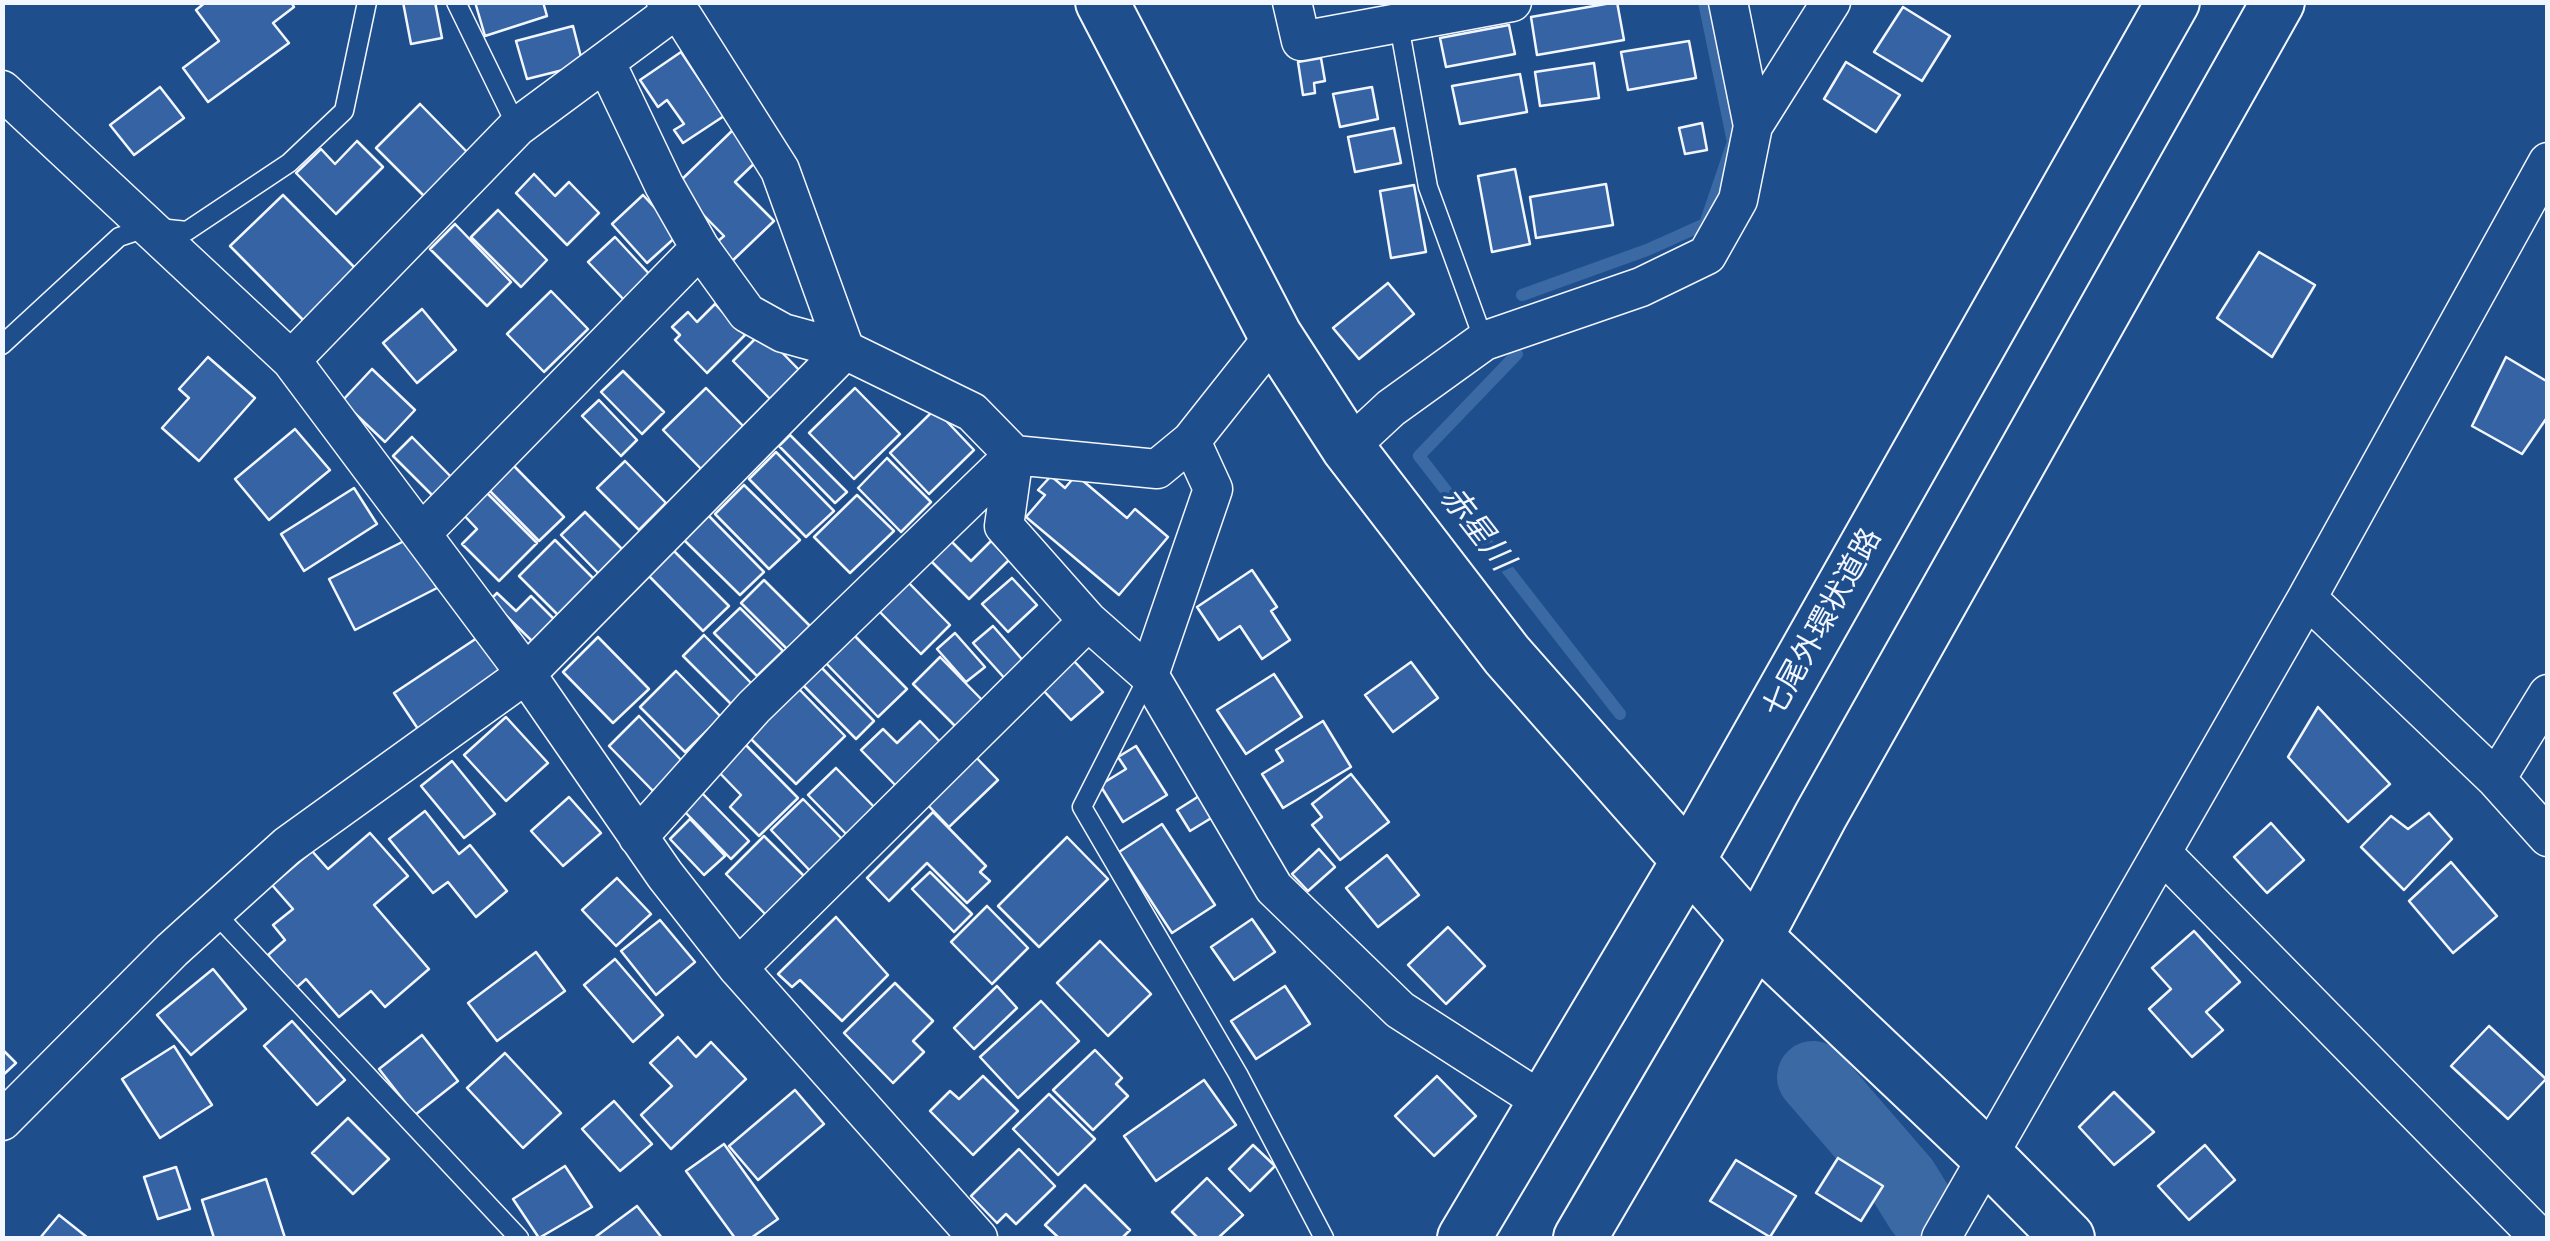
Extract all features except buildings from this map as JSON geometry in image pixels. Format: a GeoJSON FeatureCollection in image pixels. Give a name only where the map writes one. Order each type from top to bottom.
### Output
{"type":"FeatureCollection","features":[{"type":"Feature","properties":{"kind":"street"},"geometry":{"type":"LineString","coordinates":[[1102,2],[1275,336],[1348,448],[1507,655],[1756,937],[2068,1238]]}},
{"type":"Feature","properties":{"kind":"street"},"geometry":{"type":"LineString","coordinates":[[1292,2],[1301,42],[1505,3]]}},
{"type":"Feature","properties":{"kind":"street"},"geometry":{"type":"LineString","coordinates":[[1728,2],[1753,126]]}},
{"type":"Feature","properties":{"kind":"street"},"geometry":{"type":"LineString","coordinates":[[1348,448],[1391,408],[1484,341],[1641,288],[1707,254],[1738,200],[1753,126],[1831,2]]}},
{"type":"Feature","properties":{"kind":"street","name":"七尾外環状道路"},"geometry":{"type":"LineString","coordinates":[[1464,1238],[1688,861],[2173,2]]}},
{"type":"Feature","properties":{"kind":"street"},"geometry":{"type":"LineString","coordinates":[[1580,1238],[1756,937],[2278,2]]}},
{"type":"Feature","properties":{"kind":"street"},"geometry":{"type":"LineString","coordinates":[[291,360],[517,126],[606,62],[671,6],[684,16],[780,170],[845,350]]}},
{"type":"Feature","properties":{"kind":"street"},"geometry":{"type":"LineString","coordinates":[[606,62],[664,186],[700,248],[748,314],[783,333],[845,350],[972,412],[1014,454],[1157,470],[1191,440],[1275,336]]}},
{"type":"Feature","properties":{"kind":"street"},"geometry":{"type":"LineString","coordinates":[[2,90],[291,360],[526,674],[638,837],[738,968],[978,1238]]}},
{"type":"Feature","properties":{"kind":"street"},"geometry":{"type":"LineString","coordinates":[[1942,1238],[2307,598],[2548,162]]}},
{"type":"Feature","properties":{"kind":"street"},"geometry":{"type":"LineString","coordinates":[[422,534],[700,248]]}},
{"type":"Feature","properties":{"kind":"street"},"geometry":{"type":"LineString","coordinates":[[2,1121],[172,950],[287,846],[526,674],[845,350]]}},
{"type":"Feature","properties":{"kind":"street"},"geometry":{"type":"LineString","coordinates":[[1149,675],[1213,489],[1191,440]]}},
{"type":"Feature","properties":{"kind":"street"},"geometry":{"type":"LineString","coordinates":[[1014,454],[1004,526],[1088,622],[1149,675],[1274,888],[1400,1010],[1544,1102]]}},
{"type":"Feature","properties":{"kind":"street"},"geometry":{"type":"LineString","coordinates":[[638,837],[754,707],[1014,454]]}},
{"type":"Feature","properties":{"kind":"street"},"geometry":{"type":"LineString","coordinates":[[2307,598],[2496,779],[2548,837]]}},
{"type":"Feature","properties":{"kind":"street"},"geometry":{"type":"LineString","coordinates":[[738,968],[1088,622]]}},
{"type":"Feature","properties":{"kind":"street"},"geometry":{"type":"LineString","coordinates":[[2496,779],[2548,694]]}},
{"type":"Feature","properties":{"kind":"street"},"geometry":{"type":"LineString","coordinates":[[2162,853],[2540,1238]]}},
{"type":"Feature","properties":{"kind":"lane"},"geometry":{"type":"LineString","coordinates":[[2,346],[119,238],[149,227],[188,231],[289,163],[344,111],[368,2]]}},
{"type":"Feature","properties":{"kind":"lane"},"geometry":{"type":"LineString","coordinates":[[456,2],[517,126]]}},
{"type":"Feature","properties":{"kind":"lane"},"geometry":{"type":"LineString","coordinates":[[1400,25],[1428,186],[1484,341]]}},
{"type":"Feature","properties":{"kind":"lane"},"geometry":{"type":"LineString","coordinates":[[1149,675],[1082,807],[1238,1074],[1324,1238]]}},
{"type":"Feature","properties":{"kind":"lane"},"geometry":{"type":"LineString","coordinates":[[216,913],[520,1238]]}},
{"type":"Feature","properties":{"kind":"waterway","name":"赤星川"},"geometry":{"type":"LineString","coordinates":[[1522,295],[1647,250],[1705,224],[1733,142],[1704,2]]}},
{"type":"Feature","properties":{"kind":"waterway","name":"赤星川"},"geometry":{"type":"LineString","coordinates":[[1517,354],[1419,456],[1620,714]]}},
{"type":"Feature","properties":{"kind":"waterway","name":"赤星川"},"geometry":{"type":"LineString","coordinates":[[1813,1077],[1903,1181],[1921,1210]]}}]}
